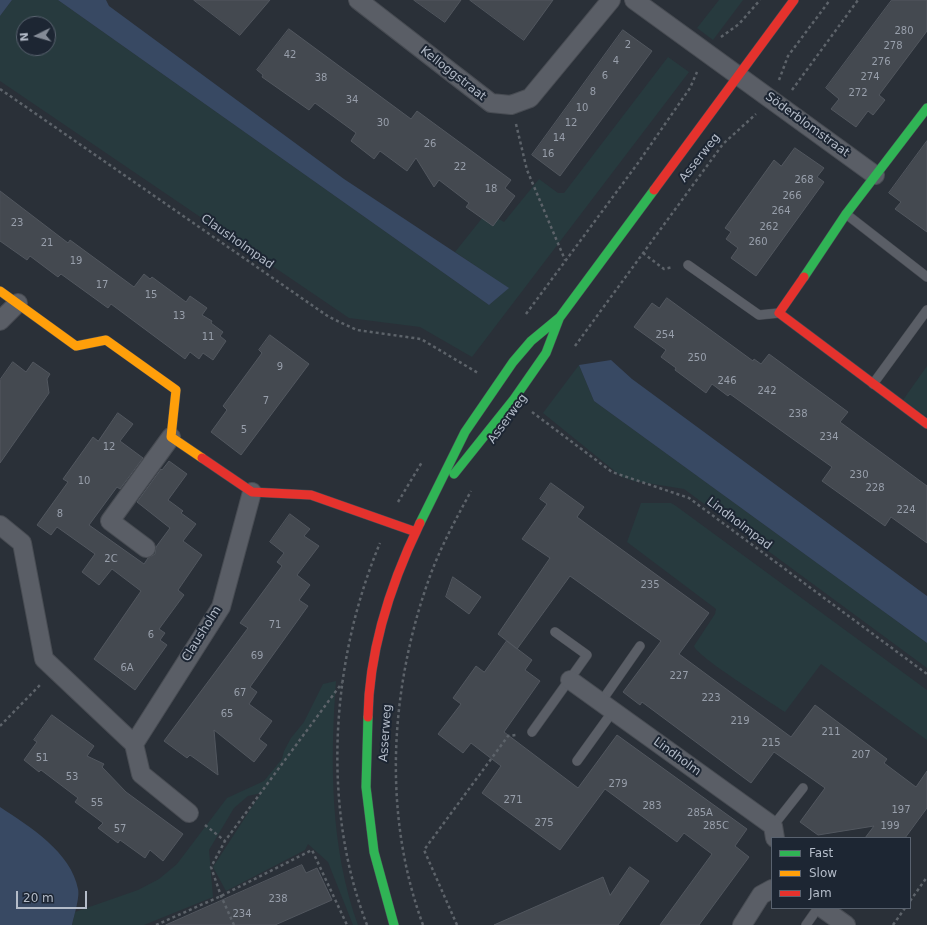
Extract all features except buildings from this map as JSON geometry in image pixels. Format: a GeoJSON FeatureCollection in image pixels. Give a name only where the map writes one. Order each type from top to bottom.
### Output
{"type":"FeatureCollection","features":[{"type":"Feature","properties":{"kind":"street","name":"Kelloggstraat"},"geometry":{"type":"LineString","coordinates":[[358,0],[491,103],[511,105],[530,98],[611,0]]}},
{"type":"Feature","properties":{"kind":"street"},"geometry":{"type":"LineString","coordinates":[[634,0],[738,75]]}},
{"type":"Feature","properties":{"kind":"street","name":"Asserweg"},"geometry":{"type":"LineString","coordinates":[[394,925],[374,852],[366,786],[368,707],[376,647],[391,592],[416,532],[465,432],[496,386],[531,341],[560,317],[794,0]]}},
{"type":"Feature","properties":{"kind":"street","name":"Söderblomstraat"},"geometry":{"type":"LineString","coordinates":[[738,75],[875,175]]}},
{"type":"Feature","properties":{"kind":"street"},"geometry":{"type":"LineString","coordinates":[[927,108],[846,214],[779,313],[927,424]]}},
{"type":"Feature","properties":{"kind":"street"},"geometry":{"type":"LineString","coordinates":[[0,291],[76,346],[106,340],[176,390],[172,437],[110,521],[146,548]]}},
{"type":"Feature","properties":{"kind":"street"},"geometry":{"type":"LineString","coordinates":[[0,321],[18,304]]}},
{"type":"Feature","properties":{"kind":"street","name":"Asserweg"},"geometry":{"type":"LineString","coordinates":[[429,506],[514,399],[546,353],[560,317]]}},
{"type":"Feature","properties":{"kind":"street"},"geometry":{"type":"LineString","coordinates":[[172,437],[252,492],[311,495],[416,532]]}},
{"type":"Feature","properties":{"kind":"street","name":"Clausholm"},"geometry":{"type":"LineString","coordinates":[[134,744],[221,607],[252,492]]}},
{"type":"Feature","properties":{"kind":"street"},"geometry":{"type":"LineString","coordinates":[[0,525],[22,543],[44,659],[134,744],[141,774],[189,813]]}},
{"type":"Feature","properties":{"kind":"street","name":"Lindholm"},"geometry":{"type":"LineString","coordinates":[[570,680],[774,832]]}},
{"type":"Feature","properties":{"kind":"street"},"geometry":{"type":"LineString","coordinates":[[742,925],[761,895],[771,890]]}},
{"type":"Feature","properties":{"kind":"street"},"geometry":{"type":"LineString","coordinates":[[823,909],[846,925]]}},
{"type":"Feature","properties":{"kind":"lane"},"geometry":{"type":"LineString","coordinates":[[846,214],[927,277]]}},
{"type":"Feature","properties":{"kind":"lane"},"geometry":{"type":"LineString","coordinates":[[688,265],[759,315],[779,313]]}},
{"type":"Feature","properties":{"kind":"lane"},"geometry":{"type":"LineString","coordinates":[[873,384],[927,310]]}},
{"type":"Feature","properties":{"kind":"lane"},"geometry":{"type":"LineString","coordinates":[[532,732],[587,655],[555,632]]}},
{"type":"Feature","properties":{"kind":"lane"},"geometry":{"type":"LineString","coordinates":[[577,760],[640,646]]}},
{"type":"Feature","properties":{"kind":"lane"},"geometry":{"type":"LineString","coordinates":[[774,832],[803,788]]}},
{"type":"Feature","properties":{"kind":"lane"},"geometry":{"type":"LineString","coordinates":[[806,925],[817,909]]}},
{"type":"Feature","properties":{"kind":"path"},"geometry":{"type":"LineString","coordinates":[[511,105],[527,170],[565,260],[638,163],[690,88],[708,52],[720,38],[739,24],[760,0]]}},
{"type":"Feature","properties":{"kind":"path","name":"Asserweg"},"geometry":{"type":"LineString","coordinates":[[574,347],[723,144],[757,114],[775,102],[776,85],[788,56],[830,0]]}},
{"type":"Feature","properties":{"kind":"path"},"geometry":{"type":"LineString","coordinates":[[775,102],[858,0]]}},
{"type":"Feature","properties":{"kind":"path","name":"Clausholmpad"},"geometry":{"type":"LineString","coordinates":[[0,89],[329,316],[357,330],[421,339],[480,374]]}},
{"type":"Feature","properties":{"kind":"path"},"geometry":{"type":"LineString","coordinates":[[643,253],[664,269],[688,265]]}},
{"type":"Feature","properties":{"kind":"path","name":"Lindholmpad"},"geometry":{"type":"LineString","coordinates":[[529,410],[612,472],[689,498],[927,674]]}},
{"type":"Feature","properties":{"kind":"path","name":"Asserweg"},"geometry":{"type":"LineString","coordinates":[[423,925],[408,875],[398,818],[396,762],[401,689],[414,625],[430,575],[443,544],[472,489]]}},
{"type":"Feature","properties":{"kind":"path"},"geometry":{"type":"LineString","coordinates":[[0,726],[55,670]]}},
{"type":"Feature","properties":{"kind":"path"},"geometry":{"type":"LineString","coordinates":[[234,925],[221,896],[211,867],[225,841],[343,682]]}},
{"type":"Feature","properties":{"kind":"path"},"geometry":{"type":"LineString","coordinates":[[457,925],[424,850],[508,736],[532,732]]}},
{"type":"Feature","properties":{"kind":"path"},"geometry":{"type":"LineString","coordinates":[[156,925],[221,896],[312,850],[347,925]]}},
{"type":"Feature","properties":{"kind":"path"},"geometry":{"type":"LineString","coordinates":[[911,900],[927,876]]}},
{"type":"Feature","properties":{"kind":"path"},"geometry":{"type":"LineString","coordinates":[[893,925],[904,909]]}},
{"type":"Feature","properties":{"kind":"green space"},"geometry":{"type":"Polygon","coordinates":[[[12,0],[58,0],[489,305],[508,288],[455,252],[487,212],[504,222],[539,179],[558,193],[564,193],[668,57],[689,72],[472,357],[420,327],[349,318],[0,81],[0,16],[12,0]]]}},
{"type":"Feature","properties":{"kind":"green space"},"geometry":{"type":"Polygon","coordinates":[[[719,0],[743,0],[713,40],[697,28],[719,0]]]}},
{"type":"Feature","properties":{"kind":"green space"},"geometry":{"type":"Polygon","coordinates":[[[579,365],[594,401],[927,643],[927,668],[684,489],[634,481],[622,477],[543,413],[579,365]]]}},
{"type":"Feature","properties":{"kind":"green space"},"geometry":{"type":"Polygon","coordinates":[[[927,366],[927,417],[903,400],[927,366]]]}},
{"type":"Feature","properties":{"kind":"green space"},"geometry":{"type":"Polygon","coordinates":[[[641,503],[671,503],[676,506],[927,690],[927,740],[821,664],[785,712],[707,659],[694,646],[715,614],[716,609],[627,542],[641,503]]]}},
{"type":"Feature","properties":{"kind":"green space"},"geometry":{"type":"Polygon","coordinates":[[[336,681],[333,742],[334,804],[342,866],[358,925],[353,925],[328,862],[308,844],[305,850],[226,891],[213,867],[261,793],[248,796],[234,808],[209,850],[213,897],[144,925],[72,925],[75,912],[138,890],[159,879],[177,864],[227,798],[264,781],[282,759],[284,751],[291,738],[304,722],[323,684],[336,681]]]}},
{"type":"Feature","properties":{"kind":"water"},"geometry":{"type":"Polygon","coordinates":[[[0,0],[12,0],[0,16],[0,0]]]}},
{"type":"Feature","properties":{"kind":"water"},"geometry":{"type":"Polygon","coordinates":[[[58,0],[106,0],[109,6],[344,179],[509,288],[489,305],[58,0]]]}},
{"type":"Feature","properties":{"kind":"water"},"geometry":{"type":"Polygon","coordinates":[[[611,360],[632,379],[927,596],[927,643],[594,401],[579,365],[611,360]]]}},
{"type":"Feature","properties":{"kind":"water"},"geometry":{"type":"Polygon","coordinates":[[[0,807],[47,841],[67,863],[74,876],[78,889],[78,902],[72,925],[0,925],[0,807]]]}},
{"type":"Feature","properties":{"kind":"traffic: fast"},"geometry":{"type":"LineString","coordinates":[[804,277],[846,214],[927,108]]}},
{"type":"Feature","properties":{"kind":"traffic: fast"},"geometry":{"type":"LineString","coordinates":[[420,523],[465,432],[513,362],[531,341],[560,317],[654,190]]}},
{"type":"Feature","properties":{"kind":"traffic: fast"},"geometry":{"type":"LineString","coordinates":[[454,474],[514,399],[546,353],[559,319]]}},
{"type":"Feature","properties":{"kind":"traffic: fast"},"geometry":{"type":"LineString","coordinates":[[368,717],[366,787],[374,852],[394,925]]}},
{"type":"Feature","properties":{"kind":"traffic: slow"},"geometry":{"type":"LineString","coordinates":[[0,291],[76,346],[106,340],[176,390],[171,437],[202,458]]}},
{"type":"Feature","properties":{"kind":"traffic: jam"},"geometry":{"type":"LineString","coordinates":[[654,190],[794,0]]}},
{"type":"Feature","properties":{"kind":"traffic: jam"},"geometry":{"type":"LineString","coordinates":[[804,277],[779,313],[927,424]]}},
{"type":"Feature","properties":{"kind":"traffic: jam"},"geometry":{"type":"LineString","coordinates":[[202,458],[252,492],[311,495],[416,532]]}},
{"type":"Feature","properties":{"kind":"traffic: jam"},"geometry":{"type":"LineString","coordinates":[[368,717],[369,692],[377,642],[391,593],[409,546],[420,523]]}}]}
